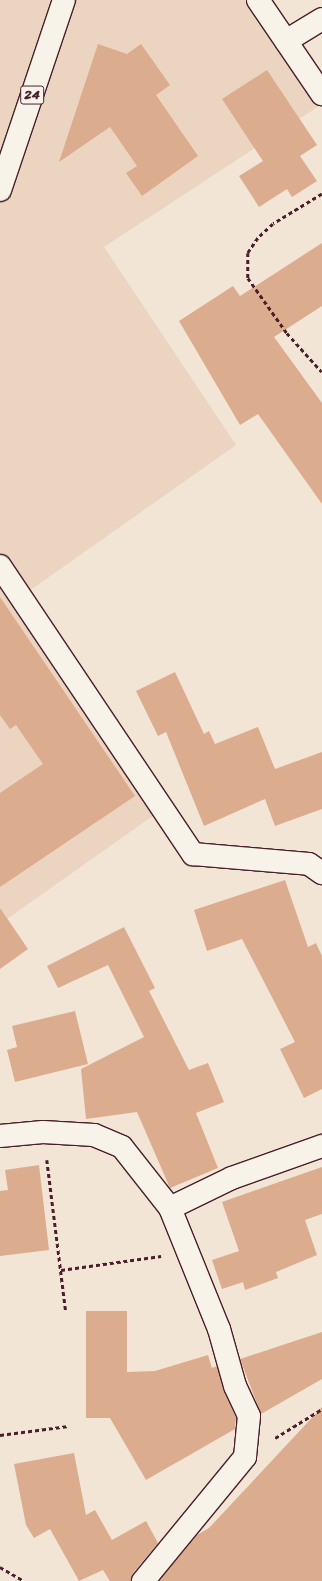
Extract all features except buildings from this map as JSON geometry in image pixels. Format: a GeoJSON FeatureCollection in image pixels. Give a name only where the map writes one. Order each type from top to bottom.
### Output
{"type":"FeatureCollection","features":[{"type":"Feature","properties":{"kind":"street","name":"24"},"geometry":{"type":"LineString","coordinates":[[0,190],[64,0]]}},
{"type":"Feature","properties":{"kind":"street"},"geometry":{"type":"LineString","coordinates":[[258,0],[322,94]]}},
{"type":"Feature","properties":{"kind":"street"},"geometry":{"type":"LineString","coordinates":[[286,41],[322,19]]}},
{"type":"Feature","properties":{"kind":"street"},"geometry":{"type":"LineString","coordinates":[[0,566],[193,854],[309,864],[322,873]]}},
{"type":"Feature","properties":{"kind":"street"},"geometry":{"type":"LineString","coordinates":[[0,1136],[43,1132],[94,1135],[122,1147],[170,1208],[219,1329],[235,1386],[249,1416],[246,1457],[143,1581]]}},
{"type":"Feature","properties":{"kind":"street"},"geometry":{"type":"LineString","coordinates":[[170,1208],[232,1178],[322,1146]]}},
{"type":"Feature","properties":{"kind":"path"},"geometry":{"type":"LineString","coordinates":[[322,194],[273,224],[258,238],[248,252],[248,278],[287,333],[322,372]]}},
{"type":"Feature","properties":{"kind":"path"},"geometry":{"type":"LineString","coordinates":[[43,1132],[66,1312]]}},
{"type":"Feature","properties":{"kind":"path"},"geometry":{"type":"LineString","coordinates":[[61,1270],[188,1252]]}},
{"type":"Feature","properties":{"kind":"path"},"geometry":{"type":"LineString","coordinates":[[246,1457],[322,1409]]}},
{"type":"Feature","properties":{"kind":"path"},"geometry":{"type":"LineString","coordinates":[[0,1435],[68,1426]]}},
{"type":"Feature","properties":{"kind":"path"},"geometry":{"type":"LineString","coordinates":[[0,1567],[24,1581]]}},
{"type":"Feature","properties":{"kind":"shaded area"},"geometry":{"type":"Polygon","coordinates":[[[0,0],[258,0],[322,104],[104,247],[236,445],[22,596],[164,808],[0,924],[0,0]]]}}]}
